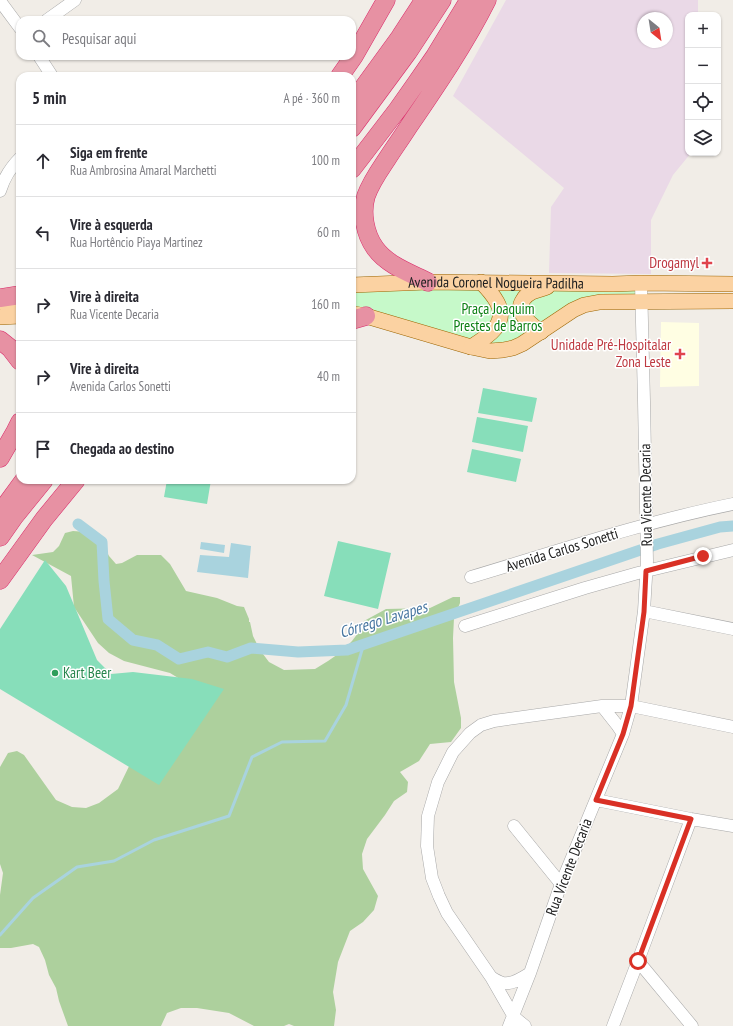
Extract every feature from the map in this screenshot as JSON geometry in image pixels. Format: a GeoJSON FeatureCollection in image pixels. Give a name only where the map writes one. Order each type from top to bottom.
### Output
{"type":"FeatureCollection","features":[{"type":"Feature","properties":{"kind":"highway"},"geometry":{"type":"LineString","coordinates":[[356,52],[386,0]]}},
{"type":"Feature","properties":{"kind":"highway"},"geometry":{"type":"LineString","coordinates":[[356,98],[397,42],[424,0]]}},
{"type":"Feature","properties":{"kind":"highway"},"geometry":{"type":"LineString","coordinates":[[356,123],[408,52],[442,0]]}},
{"type":"Feature","properties":{"kind":"highway"},"geometry":{"type":"LineString","coordinates":[[356,164],[398,109],[435,56],[469,0]]}},
{"type":"Feature","properties":{"kind":"highway"},"geometry":{"type":"LineString","coordinates":[[428,282],[392,263],[383,257],[375,248],[366,230],[364,221],[366,197],[376,176],[450,65],[487,0]]}},
{"type":"Feature","properties":{"kind":"highway"},"geometry":{"type":"LineString","coordinates":[[340,72],[350,60]]}},
{"type":"Feature","properties":{"kind":"highway"},"geometry":{"type":"LineString","coordinates":[[343,72],[351,60]]}},
{"type":"Feature","properties":{"kind":"highway"},"geometry":{"type":"LineString","coordinates":[[0,298],[16,296]]}},
{"type":"Feature","properties":{"kind":"highway"},"geometry":{"type":"LineString","coordinates":[[0,340],[10,348],[16,356]]}},
{"type":"Feature","properties":{"kind":"highway"},"geometry":{"type":"LineString","coordinates":[[0,458],[16,430]]}},
{"type":"Feature","properties":{"kind":"highway"},"geometry":{"type":"LineString","coordinates":[[0,472],[16,450]]}},
{"type":"Feature","properties":{"kind":"highway"},"geometry":{"type":"LineString","coordinates":[[0,513],[21,484]]}},
{"type":"Feature","properties":{"kind":"highway"},"geometry":{"type":"LineString","coordinates":[[0,537],[41,484]]}},
{"type":"Feature","properties":{"kind":"highway"},"geometry":{"type":"LineString","coordinates":[[0,580],[44,518],[73,484]]}},
{"type":"Feature","properties":{"kind":"highway"},"geometry":{"type":"LineString","coordinates":[[44,518],[82,484]]}},
{"type":"Feature","properties":{"kind":"main road","name":"Avenida Coronel Nogueira Padilha"},"geometry":{"type":"LineString","coordinates":[[356,285],[428,282],[733,284]]}},
{"type":"Feature","properties":{"kind":"main road"},"geometry":{"type":"LineString","coordinates":[[471,347],[493,332],[500,317],[500,310],[497,302],[482,282]]}},
{"type":"Feature","properties":{"kind":"main road"},"geometry":{"type":"LineString","coordinates":[[541,332],[524,317],[520,307],[521,302],[532,292],[557,284]]}},
{"type":"Feature","properties":{"kind":"main road","name":"Avenida Coronel Nogueira Padilha"},"geometry":{"type":"LineString","coordinates":[[357,316],[490,351],[513,348],[522,344],[573,310],[584,305],[600,302],[733,301]]}},
{"type":"Feature","properties":{"kind":"main road"},"geometry":{"type":"LineString","coordinates":[[0,302],[16,305]]}},
{"type":"Feature","properties":{"kind":"main road"},"geometry":{"type":"LineString","coordinates":[[0,317],[16,316]]}},
{"type":"Feature","properties":{"kind":"street"},"geometry":{"type":"LineString","coordinates":[[52,16],[74,0]]}},
{"type":"Feature","properties":{"kind":"street"},"geometry":{"type":"LineString","coordinates":[[0,1],[16,23]]}},
{"type":"Feature","properties":{"kind":"street"},"geometry":{"type":"LineString","coordinates":[[42,60],[49,72]]}},
{"type":"Feature","properties":{"kind":"street"},"geometry":{"type":"LineString","coordinates":[[0,191],[7,175],[16,163]]}},
{"type":"Feature","properties":{"kind":"street"},"geometry":{"type":"LineString","coordinates":[[640,283],[641,301]]}},
{"type":"Feature","properties":{"kind":"street","name":"Rua Vicente Decaria"},"geometry":{"type":"LineString","coordinates":[[511,1022],[530,974],[561,884],[623,734],[631,706],[644,612],[647,529],[641,301]]}},
{"type":"Feature","properties":{"kind":"street","name":"Avenida Carlos Sonetti"},"geometry":{"type":"LineString","coordinates":[[646,498],[648,504],[659,514],[676,517]]}},
{"type":"Feature","properties":{"kind":"street","name":"Avenida Carlos Sonetti"},"geometry":{"type":"LineString","coordinates":[[471,578],[647,529],[676,517],[697,511],[733,504]]}},
{"type":"Feature","properties":{"kind":"street"},"geometry":{"type":"LineString","coordinates":[[465,626],[585,588],[646,566],[733,550]]}},
{"type":"Feature","properties":{"kind":"street"},"geometry":{"type":"LineString","coordinates":[[585,588],[622,582],[633,582],[640,585],[645,597]]}},
{"type":"Feature","properties":{"kind":"street"},"geometry":{"type":"LineString","coordinates":[[644,612],[733,629]]}},
{"type":"Feature","properties":{"kind":"street"},"geometry":{"type":"LineString","coordinates":[[602,706],[623,734]]}},
{"type":"Feature","properties":{"kind":"street"},"geometry":{"type":"LineString","coordinates":[[525,1026],[511,1022],[491,977],[447,913],[432,878],[427,846],[428,816],[438,782],[453,752],[470,733],[481,725],[494,721],[602,706],[631,706],[733,727]]}},
{"type":"Feature","properties":{"kind":"street"},"geometry":{"type":"LineString","coordinates":[[596,800],[733,826]]}},
{"type":"Feature","properties":{"kind":"street"},"geometry":{"type":"LineString","coordinates":[[613,1026],[691,819]]}},
{"type":"Feature","properties":{"kind":"street"},"geometry":{"type":"LineString","coordinates":[[514,826],[561,884]]}},
{"type":"Feature","properties":{"kind":"street"},"geometry":{"type":"LineString","coordinates":[[638,961],[692,1026]]}},
{"type":"Feature","properties":{"kind":"street"},"geometry":{"type":"LineString","coordinates":[[491,977],[503,983],[511,982],[530,974]]}},
{"type":"Feature","properties":{"kind":"shaded area"},"geometry":{"type":"Polygon","coordinates":[[[506,0],[698,0],[698,12],[685,12],[685,156],[689,156],[673,175],[651,220],[651,274],[549,273],[551,207],[564,188],[453,96],[506,0]]]}},
{"type":"Feature","properties":{"kind":"shaded area","name":"Unidade Pré-Hospitalar Zona Leste"},"geometry":{"type":"Polygon","coordinates":[[[661,322],[699,323],[699,386],[660,387],[661,322]]]}},
{"type":"Feature","properties":{"kind":"green space","name":"Praça Joaquim Prestes de Barros"},"geometry":{"type":"Polygon","coordinates":[[[356,289],[637,289],[637,295],[613,296],[510,344],[485,344],[356,308],[356,289]]]}},
{"type":"Feature","properties":{"kind":"green space"},"geometry":{"type":"Polygon","coordinates":[[[483,388],[537,398],[532,422],[478,413],[483,388]]]}},
{"type":"Feature","properties":{"kind":"green space"},"geometry":{"type":"Polygon","coordinates":[[[477,417],[528,426],[523,452],[472,442],[477,417]]]}},
{"type":"Feature","properties":{"kind":"green space"},"geometry":{"type":"Polygon","coordinates":[[[472,449],[521,459],[516,482],[467,472],[472,449]]]}},
{"type":"Feature","properties":{"kind":"green space"},"geometry":{"type":"Polygon","coordinates":[[[166,484],[210,484],[207,504],[164,497],[166,484]]]}},
{"type":"Feature","properties":{"kind":"green space"},"geometry":{"type":"Polygon","coordinates":[[[90,527],[97,533],[109,556],[116,564],[122,563],[137,555],[161,555],[170,564],[186,591],[217,598],[237,606],[244,607],[250,622],[253,636],[260,650],[269,662],[284,670],[315,669],[341,652],[361,629],[364,621],[386,609],[430,608],[453,597],[460,597],[460,603],[454,618],[453,638],[454,682],[461,718],[461,728],[451,742],[430,744],[419,761],[400,772],[408,782],[407,792],[394,801],[367,839],[362,854],[363,869],[378,896],[374,910],[363,922],[350,931],[338,962],[333,992],[336,1010],[334,1026],[294,1026],[289,1024],[284,1026],[254,1026],[229,1013],[197,1008],[181,1008],[167,1013],[161,1026],[68,1026],[56,988],[49,975],[45,960],[39,947],[33,944],[11,948],[0,948],[0,895],[3,873],[0,864],[0,767],[8,753],[17,751],[24,755],[56,800],[72,807],[86,808],[99,803],[118,789],[133,758],[193,687],[170,673],[124,661],[109,653],[98,643],[74,607],[71,576],[32,555],[53,552],[59,546],[65,533],[73,531],[86,532],[90,527]]]}},
{"type":"Feature","properties":{"kind":"green space"},"geometry":{"type":"Polygon","coordinates":[[[338,541],[391,553],[378,609],[324,596],[338,541]]]}},
{"type":"Feature","properties":{"kind":"green space","name":"Kart Beer"},"geometry":{"type":"Polygon","coordinates":[[[45,560],[66,586],[97,660],[111,674],[133,672],[192,679],[224,689],[159,785],[0,689],[0,629],[45,560]]]}},
{"type":"Feature","properties":{"kind":"water"},"geometry":{"type":"Polygon","coordinates":[[[201,542],[225,545],[224,553],[200,549],[201,542]]]}},
{"type":"Feature","properties":{"kind":"water"},"geometry":{"type":"Polygon","coordinates":[[[231,543],[251,546],[248,578],[197,572],[200,555],[229,557],[231,543]]]}},
{"type":"Feature","properties":{"kind":"waterway","name":"Córrego Lavapes"},"geometry":{"type":"LineString","coordinates":[[78,524],[102,542],[108,619],[133,640],[157,645],[179,659],[208,652],[227,657],[251,648],[298,652],[347,650],[658,544],[720,527],[733,526]]}},
{"type":"Feature","properties":{"kind":"waterway"},"geometry":{"type":"LineString","coordinates":[[0,935],[33,898],[77,867],[114,861],[154,840],[229,816],[252,757],[282,742],[325,741],[346,705],[364,643]]}},
{"type":"Feature","properties":{"kind":"place","name":"Drogamyl"},"geometry":{"type":"Point","coordinates":[707,263]}},
{"type":"Feature","properties":{"kind":"place","name":"Unidade Pré-Hospitalar Zona Leste"},"geometry":{"type":"Point","coordinates":[680,354]}},
{"type":"Feature","properties":{"kind":"place","name":"Kart Beer"},"geometry":{"type":"Point","coordinates":[55,673]}},
{"type":"Feature","properties":{"kind":"route"},"geometry":{"type":"LineString","coordinates":[[638,961],[691,819],[596,800],[623,734],[631,706],[644,612],[646,571],[703,556]]}}]}
